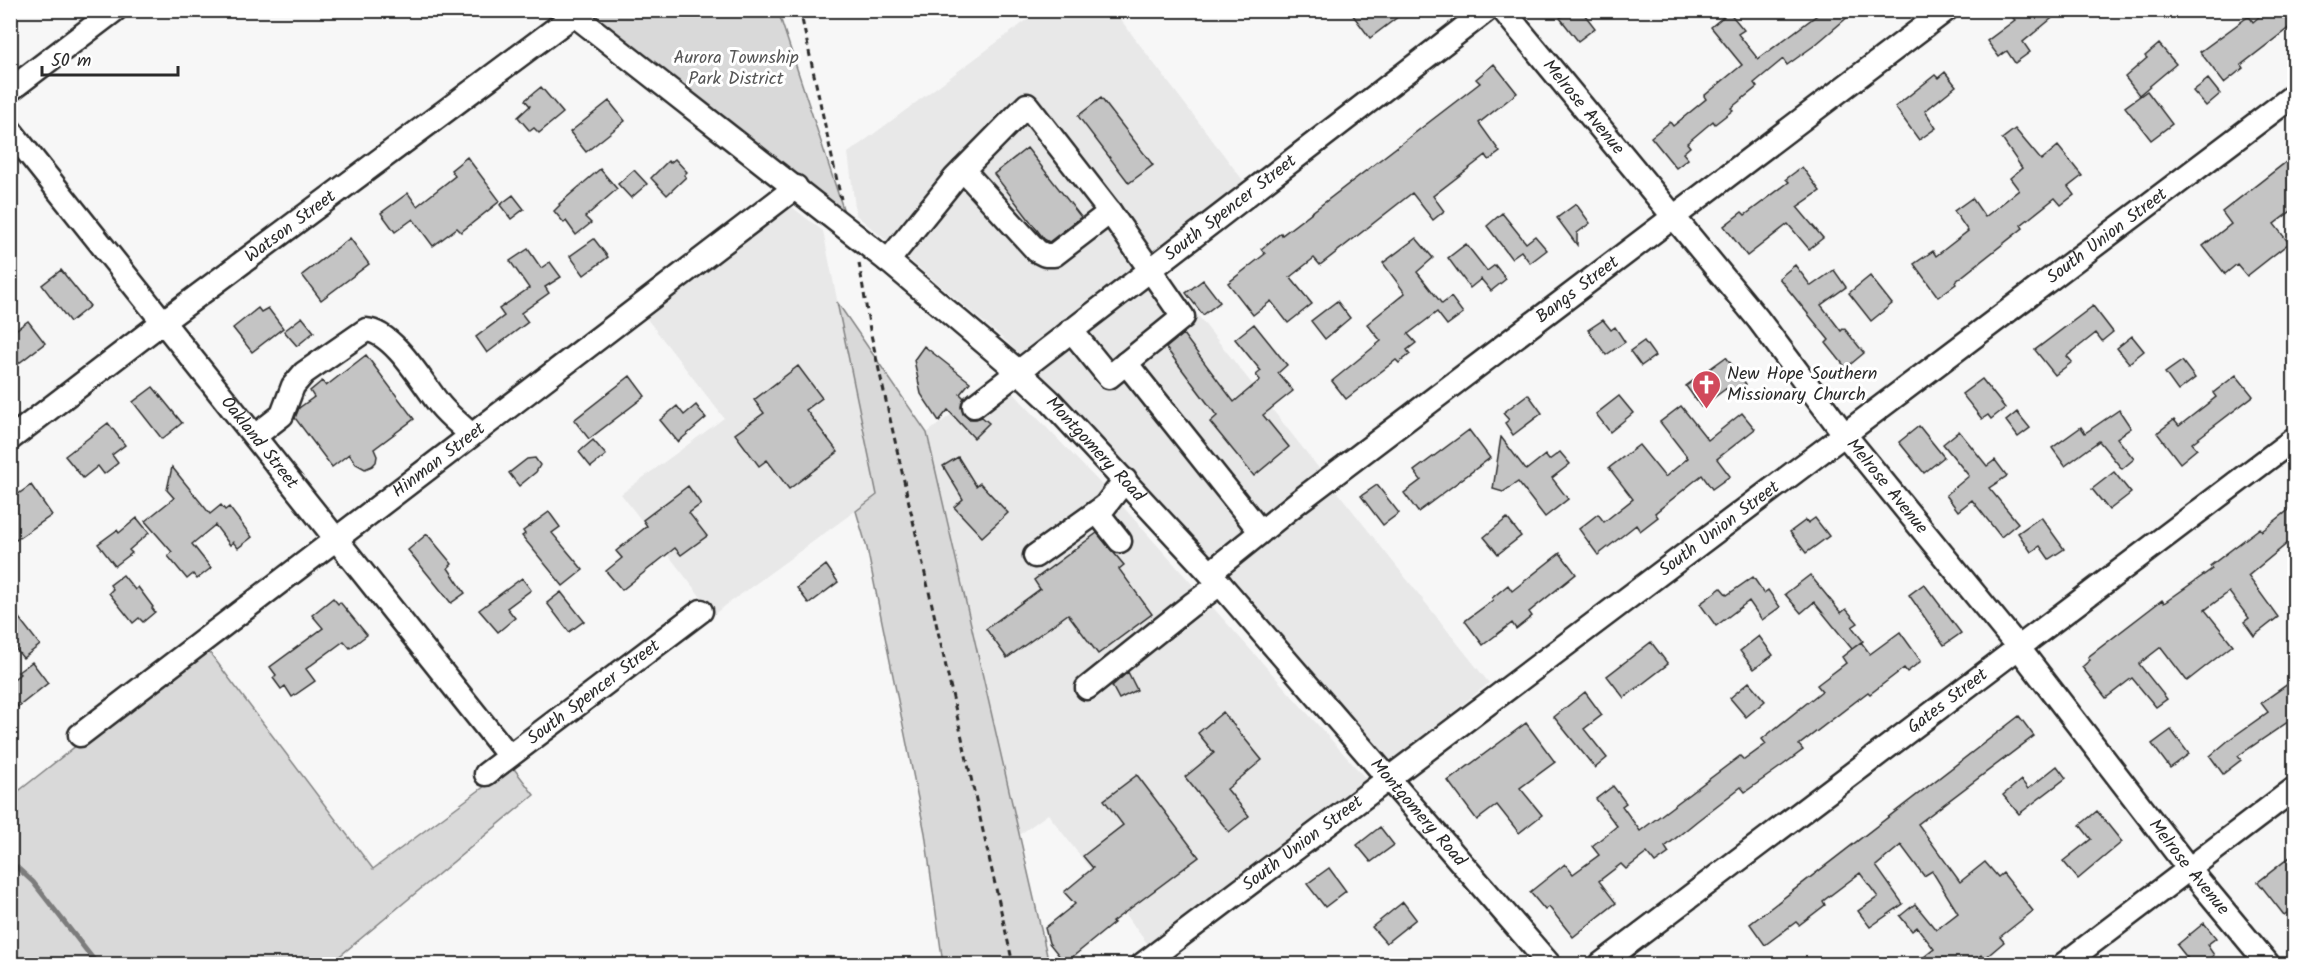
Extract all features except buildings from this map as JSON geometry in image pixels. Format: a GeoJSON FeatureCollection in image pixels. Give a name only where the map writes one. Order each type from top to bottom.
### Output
{"type":"FeatureCollection","features":[{"type":"Feature","properties":{"kind":"street"},"geometry":{"type":"LineString","coordinates":[[10,90],[114,10]]}},
{"type":"Feature","properties":{"kind":"street","name":"South Spencer Street"},"geometry":{"type":"LineString","coordinates":[[974,406],[1487,10]]}},
{"type":"Feature","properties":{"kind":"street","name":"Melrose Avenue"},"geometry":{"type":"LineString","coordinates":[[1503,10],[1758,320],[1845,435],[2018,647],[2189,869],[2268,964]]}},
{"type":"Feature","properties":{"kind":"street","name":"Bangs Street"},"geometry":{"type":"LineString","coordinates":[[1087,688],[1191,605],[1260,531],[1946,10]]}},
{"type":"Feature","properties":{"kind":"street","name":"Montgomery Road"},"geometry":{"type":"LineString","coordinates":[[571,13],[888,261],[1018,371],[1125,480],[1215,579],[1549,964]]}},
{"type":"Feature","properties":{"kind":"street","name":"Watson Street"},"geometry":{"type":"LineString","coordinates":[[10,439],[571,13]]}},
{"type":"Feature","properties":{"kind":"street","name":"South Union Street"},"geometry":{"type":"LineString","coordinates":[[1143,964],[2295,95]]}},
{"type":"Feature","properties":{"kind":"street"},"geometry":{"type":"LineString","coordinates":[[888,261],[963,170],[1027,105],[1110,212],[1183,317],[1108,377],[1071,330]]}},
{"type":"Feature","properties":{"kind":"street","name":"Oakland Street"},"geometry":{"type":"LineString","coordinates":[[10,130],[509,756]]}},
{"type":"Feature","properties":{"kind":"street"},"geometry":{"type":"LineString","coordinates":[[963,170],[1036,250],[1045,255],[1054,255],[1110,212]]}},
{"type":"Feature","properties":{"kind":"street","name":"Hinman Street"},"geometry":{"type":"LineString","coordinates":[[80,735],[796,188]]}},
{"type":"Feature","properties":{"kind":"street"},"geometry":{"type":"LineString","coordinates":[[255,436],[282,416],[293,386],[304,373],[366,330],[374,330],[395,347],[442,408],[471,435]]}},
{"type":"Feature","properties":{"kind":"street"},"geometry":{"type":"LineString","coordinates":[[1126,363],[1260,531]]}},
{"type":"Feature","properties":{"kind":"street","name":"Gates Street"},"geometry":{"type":"LineString","coordinates":[[1601,964],[2295,439]]}},
{"type":"Feature","properties":{"kind":"street"},"geometry":{"type":"LineString","coordinates":[[1035,556],[1105,506],[1125,480]]}},
{"type":"Feature","properties":{"kind":"street"},"geometry":{"type":"LineString","coordinates":[[1097,512],[1120,540]]}},
{"type":"Feature","properties":{"kind":"street","name":"South Spencer Street"},"geometry":{"type":"LineString","coordinates":[[486,774],[700,611]]}},
{"type":"Feature","properties":{"kind":"street"},"geometry":{"type":"LineString","coordinates":[[2064,964],[2295,789]]}},
{"type":"Feature","properties":{"kind":"path"},"geometry":{"type":"LineString","coordinates":[[800,10],[841,199]]}},
{"type":"Feature","properties":{"kind":"path"},"geometry":{"type":"LineString","coordinates":[[861,270],[870,330],[1012,964]]}},
{"type":"Feature","properties":{"kind":"shaded area"},"geometry":{"type":"Polygon","coordinates":[[[1039,11],[1114,11],[1255,196],[1161,269],[1489,683],[1391,763],[1143,485],[1007,342],[856,215],[848,153],[1039,11]]]}},
{"type":"Feature","properties":{"kind":"shaded area"},"geometry":{"type":"Polygon","coordinates":[[[783,200],[823,231],[877,495],[714,614],[621,494],[724,418],[640,310],[783,200]]]}},
{"type":"Feature","properties":{"kind":"shaded area"},"geometry":{"type":"Polygon","coordinates":[[[999,378],[1125,509],[1368,781],[1150,947],[1048,814],[1019,835],[927,433],[999,378]]]}},
{"type":"Feature","properties":{"kind":"green space","name":"Aurora Township Park District"},"geometry":{"type":"Polygon","coordinates":[[[568,11],[776,11],[780,17],[850,230],[568,11]]]}},
{"type":"Feature","properties":{"kind":"green space"},"geometry":{"type":"Polygon","coordinates":[[[837,302],[927,433],[1049,964],[943,964],[925,833],[867,548],[856,511],[877,495],[837,302]]]}},
{"type":"Feature","properties":{"kind":"green space"},"geometry":{"type":"Polygon","coordinates":[[[204,645],[373,869],[512,766],[534,795],[330,964],[11,964],[11,797],[204,645]]]}},
{"type":"Feature","properties":{"kind":"waterway"},"geometry":{"type":"LineString","coordinates":[[10,861],[33,882],[97,964]]}},
{"type":"Feature","properties":{"kind":"place","name":"New Hope Southern Missionary Church"},"geometry":{"type":"Point","coordinates":[1706,410]}}]}
